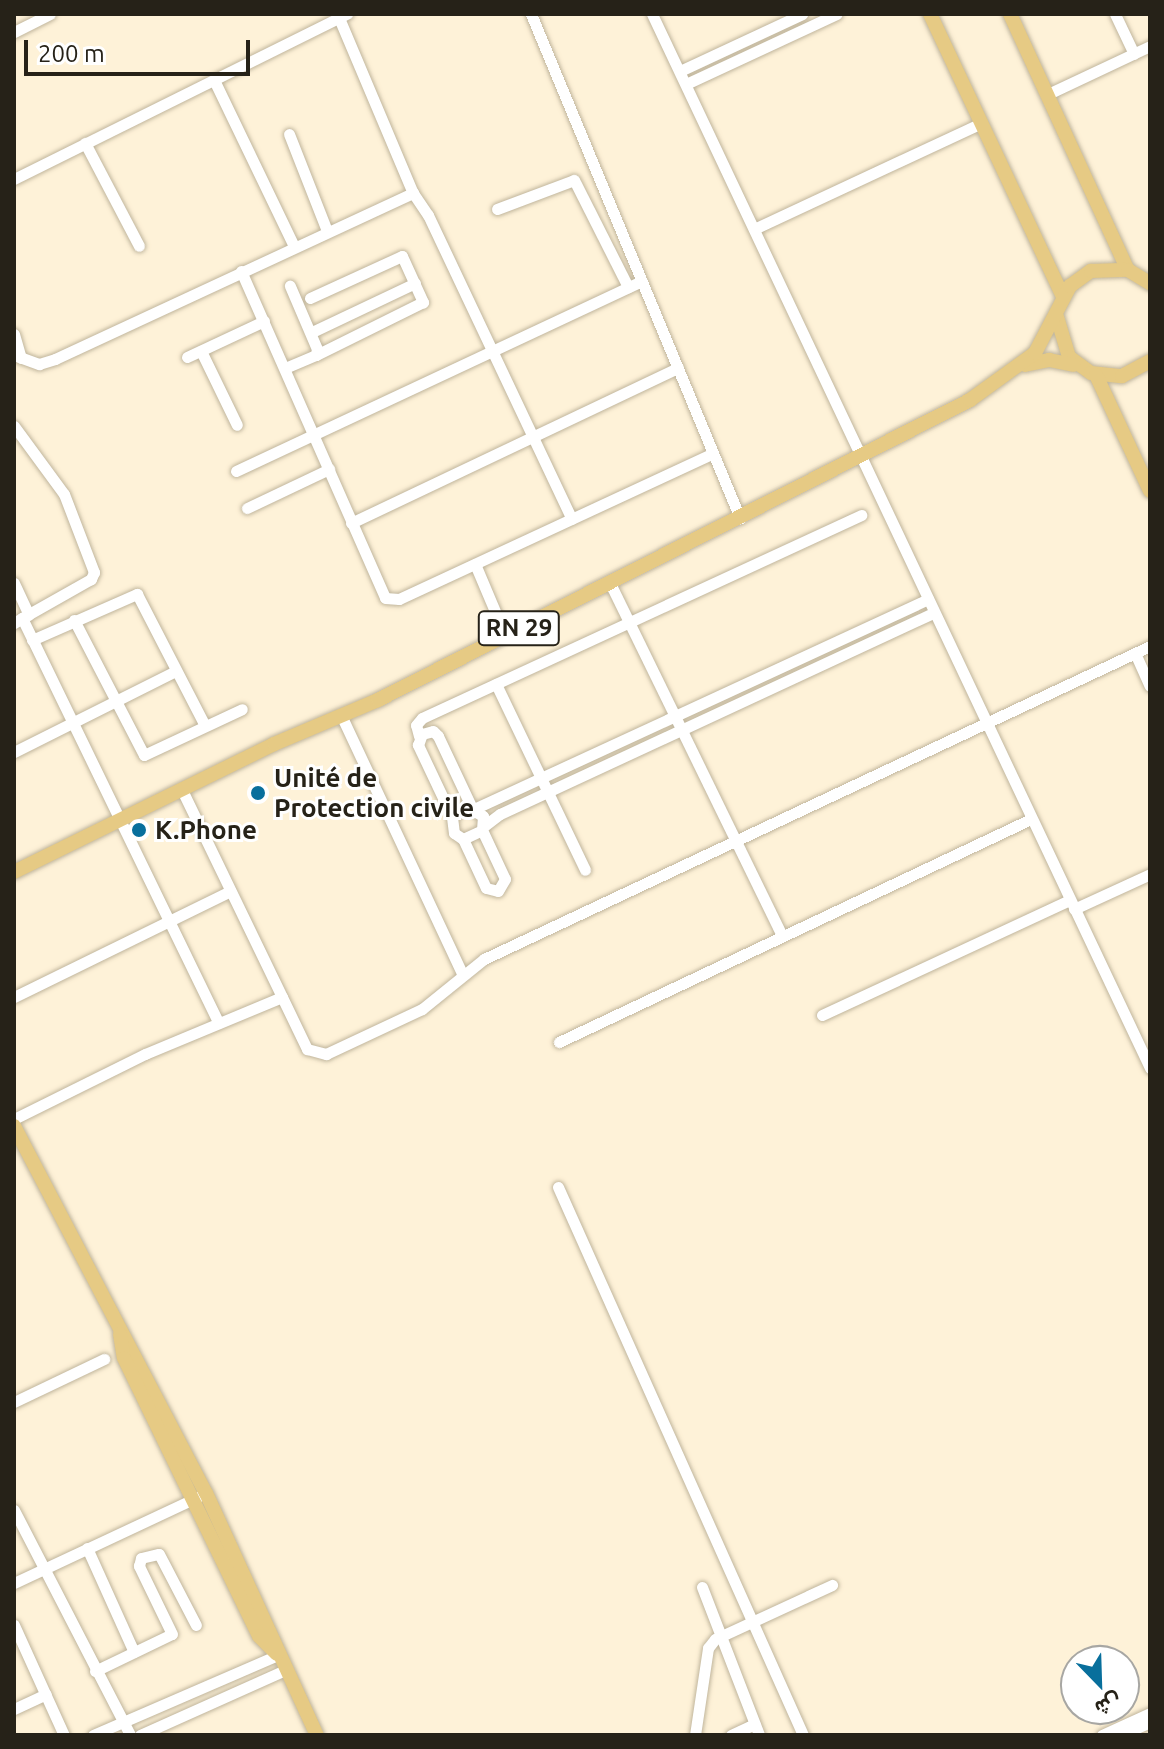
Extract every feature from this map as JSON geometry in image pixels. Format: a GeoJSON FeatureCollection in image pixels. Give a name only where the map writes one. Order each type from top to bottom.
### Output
{"type":"FeatureCollection","features":[{"type":"Feature","properties":{"kind":"main road"},"geometry":{"type":"LineString","coordinates":[[930,14],[1063,297]]}},
{"type":"Feature","properties":{"kind":"main road"},"geometry":{"type":"LineString","coordinates":[[1010,14],[1128,270],[1149,281]]}},
{"type":"Feature","properties":{"kind":"main road","name":"RN 29"},"geometry":{"type":"LineString","coordinates":[[14,872],[505,635],[955,408],[1017,369],[1042,344],[1063,297],[1091,271],[1128,270]]}},
{"type":"Feature","properties":{"kind":"main road"},"geometry":{"type":"LineString","coordinates":[[1057,313],[1061,343],[1080,367]]}},
{"type":"Feature","properties":{"kind":"main road","name":"RN 29"},"geometry":{"type":"LineString","coordinates":[[1017,369],[1049,360],[1080,367],[1096,375]]}},
{"type":"Feature","properties":{"kind":"main road"},"geometry":{"type":"LineString","coordinates":[[1150,361],[1122,376],[1096,375],[1150,491]]}},
{"type":"Feature","properties":{"kind":"main road"},"geometry":{"type":"LineString","coordinates":[[14,1126],[119,1329],[199,1496],[272,1630],[278,1655],[317,1735]]}},
{"type":"Feature","properties":{"kind":"street"},"geometry":{"type":"LineString","coordinates":[[14,32],[50,14]]}},
{"type":"Feature","properties":{"kind":"street"},"geometry":{"type":"LineString","coordinates":[[531,14],[740,518]]}},
{"type":"Feature","properties":{"kind":"street"},"geometry":{"type":"LineString","coordinates":[[652,14],[1150,1068]]}},
{"type":"Feature","properties":{"kind":"street"},"geometry":{"type":"LineString","coordinates":[[680,71],[802,14]]}},
{"type":"Feature","properties":{"kind":"street"},"geometry":{"type":"LineString","coordinates":[[686,84],[821,17],[837,14]]}},
{"type":"Feature","properties":{"kind":"street"},"geometry":{"type":"LineString","coordinates":[[1115,14],[1134,54]]}},
{"type":"Feature","properties":{"kind":"street"},"geometry":{"type":"LineString","coordinates":[[14,179],[343,16],[413,193],[428,215],[572,519]]}},
{"type":"Feature","properties":{"kind":"street"},"geometry":{"type":"LineString","coordinates":[[1048,94],[1150,46]]}},
{"type":"Feature","properties":{"kind":"street"},"geometry":{"type":"LineString","coordinates":[[214,80],[294,246]]}},
{"type":"Feature","properties":{"kind":"street"},"geometry":{"type":"LineString","coordinates":[[754,229],[981,123]]}},
{"type":"Feature","properties":{"kind":"street"},"geometry":{"type":"LineString","coordinates":[[289,134],[327,231]]}},
{"type":"Feature","properties":{"kind":"street"},"geometry":{"type":"LineString","coordinates":[[85,143],[139,246]]}},
{"type":"Feature","properties":{"kind":"street"},"geometry":{"type":"LineString","coordinates":[[497,209],[574,180],[628,287]]}},
{"type":"Feature","properties":{"kind":"street"},"geometry":{"type":"LineString","coordinates":[[14,334],[18,357],[39,364],[55,359],[413,193]]}},
{"type":"Feature","properties":{"kind":"street"},"geometry":{"type":"LineString","coordinates":[[285,368],[420,308],[423,302],[405,259],[398,256],[310,298]]}},
{"type":"Feature","properties":{"kind":"street"},"geometry":{"type":"LineString","coordinates":[[241,271],[385,598],[399,599],[712,454]]}},
{"type":"Feature","properties":{"kind":"street"},"geometry":{"type":"LineString","coordinates":[[236,471],[642,281]]}},
{"type":"Feature","properties":{"kind":"street"},"geometry":{"type":"LineString","coordinates":[[312,332],[415,283]]}},
{"type":"Feature","properties":{"kind":"street"},"geometry":{"type":"LineString","coordinates":[[290,286],[312,332],[316,355]]}},
{"type":"Feature","properties":{"kind":"street"},"geometry":{"type":"LineString","coordinates":[[187,357],[264,321]]}},
{"type":"Feature","properties":{"kind":"street"},"geometry":{"type":"LineString","coordinates":[[201,351],[237,425]]}},
{"type":"Feature","properties":{"kind":"street"},"geometry":{"type":"LineString","coordinates":[[351,523],[678,368]]}},
{"type":"Feature","properties":{"kind":"street"},"geometry":{"type":"LineString","coordinates":[[14,426],[64,494],[94,572],[91,579],[22,619]]}},
{"type":"Feature","properties":{"kind":"street"},"geometry":{"type":"LineString","coordinates":[[247,508],[329,469]]}},
{"type":"Feature","properties":{"kind":"street"},"geometry":{"type":"LineString","coordinates":[[419,736],[428,731],[438,736],[505,879],[498,891],[486,888],[463,839],[451,828],[452,817],[418,745],[416,725],[422,718],[861,515]]}},
{"type":"Feature","properties":{"kind":"street"},"geometry":{"type":"LineString","coordinates":[[475,564],[505,635]]}},
{"type":"Feature","properties":{"kind":"street"},"geometry":{"type":"LineString","coordinates":[[14,583],[22,619],[219,1023]]}},
{"type":"Feature","properties":{"kind":"street"},"geometry":{"type":"LineString","coordinates":[[610,583],[681,722],[782,936]]}},
{"type":"Feature","properties":{"kind":"street"},"geometry":{"type":"LineString","coordinates":[[32,640],[137,594],[205,726]]}},
{"type":"Feature","properties":{"kind":"street"},"geometry":{"type":"LineString","coordinates":[[681,722],[825,646],[928,599]]}},
{"type":"Feature","properties":{"kind":"street"},"geometry":{"type":"LineString","coordinates":[[463,839],[545,786],[681,722],[934,613]]}},
{"type":"Feature","properties":{"kind":"street"},"geometry":{"type":"LineString","coordinates":[[74,620],[144,755],[242,709]]}},
{"type":"Feature","properties":{"kind":"street"},"geometry":{"type":"LineString","coordinates":[[825,646],[831,659]]}},
{"type":"Feature","properties":{"kind":"street"},"geometry":{"type":"LineString","coordinates":[[182,790],[307,1049],[322,1055],[422,1009],[462,973],[1150,646]]}},
{"type":"Feature","properties":{"kind":"street"},"geometry":{"type":"LineString","coordinates":[[1135,653],[1150,686]]}},
{"type":"Feature","properties":{"kind":"street"},"geometry":{"type":"LineString","coordinates":[[14,752],[176,671]]}},
{"type":"Feature","properties":{"kind":"street"},"geometry":{"type":"LineString","coordinates":[[496,684],[585,870]]}},
{"type":"Feature","properties":{"kind":"street"},"geometry":{"type":"LineString","coordinates":[[341,715],[462,973]]}},
{"type":"Feature","properties":{"kind":"street"},"geometry":{"type":"LineString","coordinates":[[452,817],[459,808],[473,807],[545,786]]}},
{"type":"Feature","properties":{"kind":"street"},"geometry":{"type":"LineString","coordinates":[[559,1042],[1031,819]]}},
{"type":"Feature","properties":{"kind":"street"},"geometry":{"type":"LineString","coordinates":[[822,1015],[1150,874]]}},
{"type":"Feature","properties":{"kind":"street"},"geometry":{"type":"LineString","coordinates":[[14,997],[230,891]]}},
{"type":"Feature","properties":{"kind":"street"},"geometry":{"type":"LineString","coordinates":[[14,1119],[219,1023],[282,997]]}},
{"type":"Feature","properties":{"kind":"street"},"geometry":{"type":"LineString","coordinates":[[558,1187],[803,1735]]}},
{"type":"Feature","properties":{"kind":"street"},"geometry":{"type":"LineString","coordinates":[[14,1402],[104,1359]]}},
{"type":"Feature","properties":{"kind":"street"},"geometry":{"type":"LineString","coordinates":[[14,1583],[199,1496]]}},
{"type":"Feature","properties":{"kind":"street"},"geometry":{"type":"LineString","coordinates":[[14,1510],[130,1735]]}},
{"type":"Feature","properties":{"kind":"street"},"geometry":{"type":"LineString","coordinates":[[87,1548],[134,1652]]}},
{"type":"Feature","properties":{"kind":"street"},"geometry":{"type":"LineString","coordinates":[[95,1671],[172,1634],[139,1566],[141,1558],[159,1554],[196,1625]]}},
{"type":"Feature","properties":{"kind":"street"},"geometry":{"type":"LineString","coordinates":[[695,1735],[708,1648],[721,1634],[832,1585]]}},
{"type":"Feature","properties":{"kind":"street"},"geometry":{"type":"LineString","coordinates":[[702,1587],[757,1730],[731,1735]]}},
{"type":"Feature","properties":{"kind":"street"},"geometry":{"type":"LineString","coordinates":[[14,1625],[64,1735]]}},
{"type":"Feature","properties":{"kind":"street"},"geometry":{"type":"LineString","coordinates":[[93,1735],[278,1655]]}},
{"type":"Feature","properties":{"kind":"street"},"geometry":{"type":"LineString","coordinates":[[140,1735],[285,1670]]}},
{"type":"Feature","properties":{"kind":"street"},"geometry":{"type":"LineString","coordinates":[[14,1709],[46,1694]]}},
{"type":"Feature","properties":{"kind":"street"},"geometry":{"type":"LineString","coordinates":[[1102,1735],[1150,1713]]}},
{"type":"Feature","properties":{"kind":"street"},"geometry":{"type":"LineString","coordinates":[[1121,1735],[1150,1722]]}},
{"type":"Feature","properties":{"kind":"place","name":"Unité de Protection civile"},"geometry":{"type":"Point","coordinates":[258,793]}},
{"type":"Feature","properties":{"kind":"place","name":"K.Phone"},"geometry":{"type":"Point","coordinates":[139,830]}}]}
